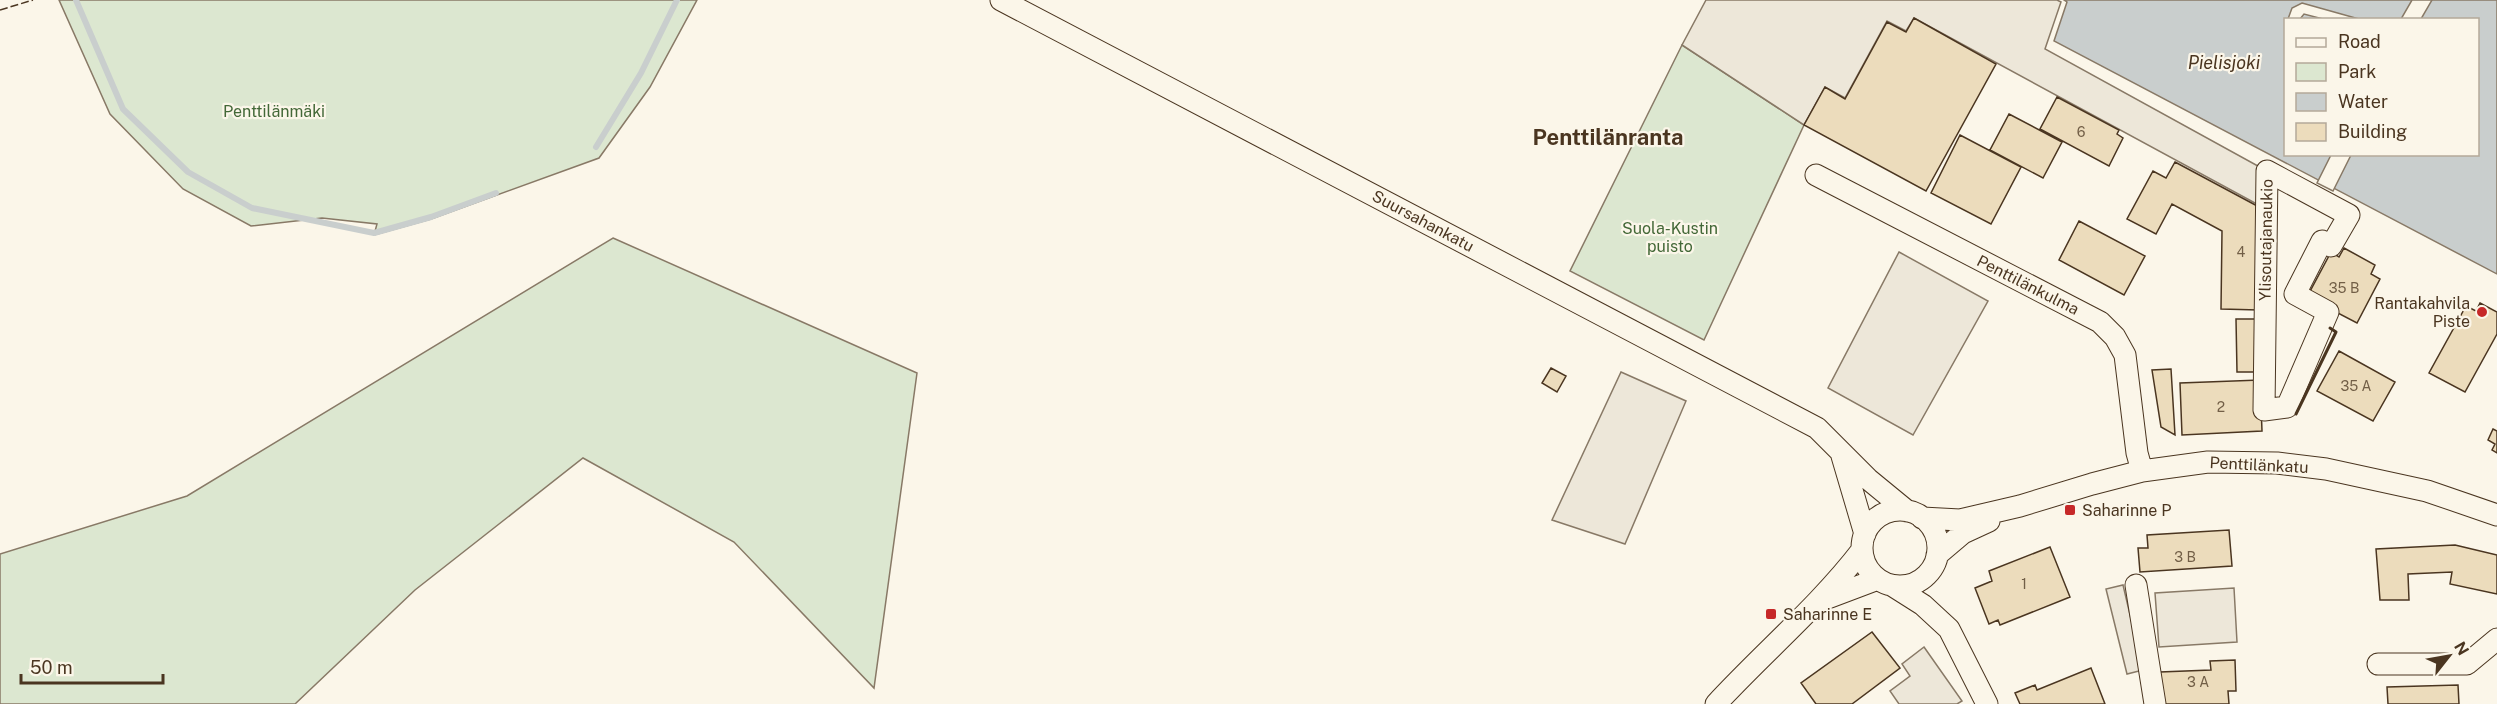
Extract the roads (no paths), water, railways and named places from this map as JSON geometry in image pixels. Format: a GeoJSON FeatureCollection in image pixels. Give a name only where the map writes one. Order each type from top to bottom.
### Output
{"type":"FeatureCollection","features":[{"type":"Feature","properties":{"kind":"street","name":"Suursahankatu"},"geometry":{"type":"LineString","coordinates":[[1001,0],[1817,428],[1868,479],[1914,514]]}},
{"type":"Feature","properties":{"kind":"street","name":"Ylisoutajanaukio"},"geometry":{"type":"LineString","coordinates":[[2267,171],[2349,215],[2331,246],[2322,241],[2295,294],[2328,312],[2287,407],[2264,410],[2267,171]]}},
{"type":"Feature","properties":{"kind":"street","name":"Penttilänkulma"},"geometry":{"type":"LineString","coordinates":[[1816,175],[2100,322],[2115,337],[2125,355],[2132,420],[2142,471]]}},
{"type":"Feature","properties":{"kind":"street","name":"Suursahankatu"},"geometry":{"type":"LineString","coordinates":[[1839,450],[1853,489],[1864,542]]}},
{"type":"Feature","properties":{"kind":"street","name":"Penttilänkatu"},"geometry":{"type":"LineString","coordinates":[[1914,514],[1960,520],[2020,506],[2142,471],[2208,462],[2287,464],[2384,480],[2427,491],[2497,515]]}},
{"type":"Feature","properties":{"kind":"street","name":"Penttilänkatu"},"geometry":{"type":"LineString","coordinates":[[1934,563],[1964,533],[2020,506]]}},
{"type":"Feature","properties":{"kind":"street"},"geometry":{"type":"LineString","coordinates":[[1716,704],[1750,667],[1819,602],[1864,542],[1869,526],[1882,515],[1890,512],[1914,514],[1933,531],[1938,547],[1934,563],[1934,598],[1987,704]]}},
{"type":"Feature","properties":{"kind":"street"},"geometry":{"type":"LineString","coordinates":[[1864,542],[1867,566],[1886,582],[1923,605],[1949,629]]}},
{"type":"Feature","properties":{"kind":"street"},"geometry":{"type":"LineString","coordinates":[[1819,602],[1886,582],[1910,585],[1925,577],[1934,563]]}},
{"type":"Feature","properties":{"kind":"street"},"geometry":{"type":"LineString","coordinates":[[2136,585],[2155,704]]}},
{"type":"Feature","properties":{"kind":"street"},"geometry":{"type":"LineString","coordinates":[[2378,664],[2467,664],[2497,639]]}},
{"type":"Feature","properties":{"kind":"water","name":"Pielisjoki"},"geometry":{"type":"Polygon","coordinates":[[[2064,0],[2497,0],[2497,274],[2054,41],[2067,2],[2064,0]]]}},
{"type":"Feature","properties":{"kind":"waterway"},"geometry":{"type":"LineString","coordinates":[[76,0],[123,109],[188,172],[252,208],[374,233],[431,217],[496,193]]}},
{"type":"Feature","properties":{"kind":"waterway"},"geometry":{"type":"LineString","coordinates":[[596,147],[641,73],[677,0]]}},
{"type":"Feature","properties":{"kind":"place","name":"Rantakahvila Piste"},"geometry":{"type":"Point","coordinates":[2482,312]}},
{"type":"Feature","properties":{"kind":"place","name":"Saharinne P"},"geometry":{"type":"Point","coordinates":[2070,510]}},
{"type":"Feature","properties":{"kind":"place","name":"Saharinne E"},"geometry":{"type":"Point","coordinates":[1771,614]}},
{"type":"Feature","properties":{"kind":"district","name":"Penttilänranta"},"geometry":{"type":"Point","coordinates":[1608,137]}},
{"type":"Feature","properties":{"kind":"park label","name":"Penttilänmäki"},"geometry":{"type":"Point","coordinates":[274,111]}},
{"type":"Feature","properties":{"kind":"park label","name":"Suola-Kustin puisto"},"geometry":{"type":"Point","coordinates":[1670,237]}}]}
